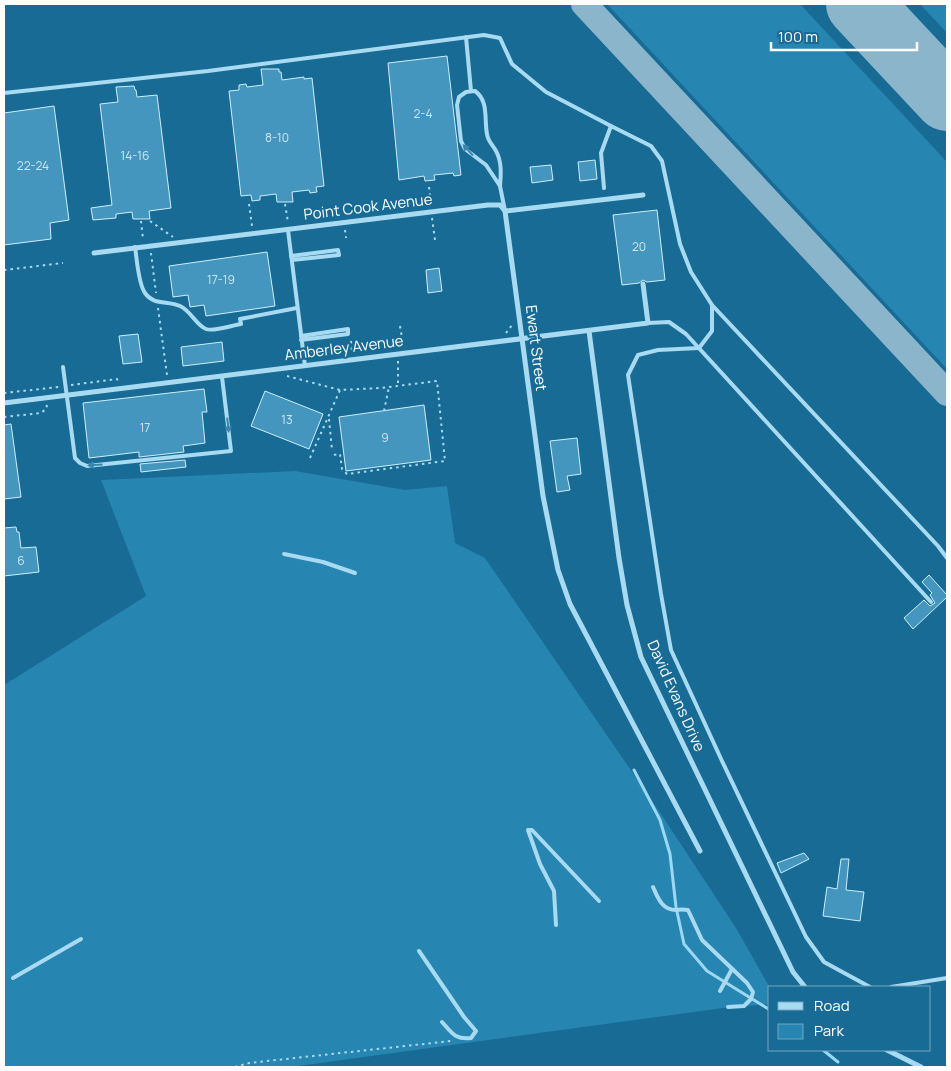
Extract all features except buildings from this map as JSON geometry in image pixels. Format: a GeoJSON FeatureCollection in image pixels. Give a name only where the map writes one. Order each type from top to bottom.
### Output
{"type":"FeatureCollection","features":[{"type":"Feature","properties":{"kind":"street","name":"Point Cook Avenue"},"geometry":{"type":"LineString","coordinates":[[94,253],[288,227],[500,205],[505,211],[643,195]]}},
{"type":"Feature","properties":{"kind":"street","name":"Ewart Street"},"geometry":{"type":"LineString","coordinates":[[505,211],[542,488],[558,570],[570,604],[700,851]]}},
{"type":"Feature","properties":{"kind":"street"},"geometry":{"type":"LineString","coordinates":[[643,284],[648,324]]}},
{"type":"Feature","properties":{"kind":"street","name":"Amberley Avenue"},"geometry":{"type":"LineString","coordinates":[[4,403],[648,324]]}},
{"type":"Feature","properties":{"kind":"street","name":"David Evans Drive"},"geometry":{"type":"LineString","coordinates":[[589,331],[619,558],[641,657],[793,972],[804,986]]}},
{"type":"Feature","properties":{"kind":"street"},"geometry":{"type":"LineString","coordinates":[[889,1051],[921,1067]]}},
{"type":"Feature","properties":{"kind":"lane"},"geometry":{"type":"LineString","coordinates":[[4,93],[208,71],[484,36],[500,38],[512,64],[546,92],[651,146],[662,161],[680,244],[691,272],[712,305],[938,546],[947,558]]}},
{"type":"Feature","properties":{"kind":"lane"},"geometry":{"type":"LineString","coordinates":[[466,38],[471,91]]}},
{"type":"Feature","properties":{"kind":"lane"},"geometry":{"type":"LineString","coordinates":[[500,186],[486,165],[465,149],[460,140],[457,106],[459,98],[466,92],[475,91],[484,101],[487,136],[491,145],[496,150],[500,162],[500,186],[505,211]]}},
{"type":"Feature","properties":{"kind":"lane"},"geometry":{"type":"LineString","coordinates":[[604,188],[601,153],[611,126]]}},
{"type":"Feature","properties":{"kind":"lane"},"geometry":{"type":"LineString","coordinates":[[288,227],[305,366]]}},
{"type":"Feature","properties":{"kind":"lane"},"geometry":{"type":"LineString","coordinates":[[135,247],[142,286],[146,294],[155,301],[183,307],[207,329],[212,330],[241,324],[240,319],[297,308]]}},
{"type":"Feature","properties":{"kind":"lane"},"geometry":{"type":"LineString","coordinates":[[291,258],[338,252]]}},
{"type":"Feature","properties":{"kind":"lane"},"geometry":{"type":"LineString","coordinates":[[712,305],[712,331],[699,348],[658,350],[638,355],[628,375],[671,650],[806,937],[824,962],[868,986]]}},
{"type":"Feature","properties":{"kind":"lane"},"geometry":{"type":"LineString","coordinates":[[648,324],[669,322],[681,330],[931,602]]}},
{"type":"Feature","properties":{"kind":"lane"},"geometry":{"type":"LineString","coordinates":[[301,338],[348,332]]}},
{"type":"Feature","properties":{"kind":"lane"},"geometry":{"type":"LineString","coordinates":[[62,367],[75,458],[87,466],[230,451],[222,377]]}},
{"type":"Feature","properties":{"kind":"lane"},"geometry":{"type":"LineString","coordinates":[[284,554],[323,562],[355,573]]}},
{"type":"Feature","properties":{"kind":"lane"},"geometry":{"type":"LineString","coordinates":[[556,925],[554,891],[540,864],[528,830],[532,830],[599,901]]}},
{"type":"Feature","properties":{"kind":"lane"},"geometry":{"type":"LineString","coordinates":[[653,888],[662,904],[668,909],[683,908],[688,910],[702,940],[753,992],[753,996],[744,1006],[728,1007]]}},
{"type":"Feature","properties":{"kind":"lane"},"geometry":{"type":"LineString","coordinates":[[13,978],[81,939]]}},
{"type":"Feature","properties":{"kind":"lane"},"geometry":{"type":"LineString","coordinates":[[419,951],[464,1017],[476,1031],[471,1038],[462,1039],[455,1036],[442,1022]]}},
{"type":"Feature","properties":{"kind":"lane"},"geometry":{"type":"LineString","coordinates":[[721,990],[732,969]]}},
{"type":"Feature","properties":{"kind":"lane"},"geometry":{"type":"LineString","coordinates":[[897,986],[947,978]]}},
{"type":"Feature","properties":{"kind":"path"},"geometry":{"type":"LineString","coordinates":[[249,204],[252,228]]}},
{"type":"Feature","properties":{"kind":"path"},"geometry":{"type":"LineString","coordinates":[[286,204],[288,227]]}},
{"type":"Feature","properties":{"kind":"path"},"geometry":{"type":"LineString","coordinates":[[141,221],[143,241]]}},
{"type":"Feature","properties":{"kind":"path"},"geometry":{"type":"LineString","coordinates":[[150,221],[175,238]]}},
{"type":"Feature","properties":{"kind":"path"},"geometry":{"type":"LineString","coordinates":[[345,229],[346,238]]}},
{"type":"Feature","properties":{"kind":"path"},"geometry":{"type":"LineString","coordinates":[[4,270],[63,263]]}},
{"type":"Feature","properties":{"kind":"path"},"geometry":{"type":"LineString","coordinates":[[501,335],[508,332],[513,322]]}},
{"type":"Feature","properties":{"kind":"path"},"geometry":{"type":"LineString","coordinates":[[344,354],[352,353],[350,340]]}},
{"type":"Feature","properties":{"kind":"path"},"geometry":{"type":"LineString","coordinates":[[310,351],[314,355],[322,357]]}},
{"type":"Feature","properties":{"kind":"path"},"geometry":{"type":"LineString","coordinates":[[286,376],[340,390],[389,387],[437,381],[445,461],[347,474],[342,469],[340,454],[333,455]]}},
{"type":"Feature","properties":{"kind":"path"},"geometry":{"type":"LineString","coordinates":[[384,411],[389,387]]}},
{"type":"Feature","properties":{"kind":"path"},"geometry":{"type":"LineString","coordinates":[[310,458],[340,390]]}},
{"type":"Feature","properties":{"kind":"path"},"geometry":{"type":"LineString","coordinates":[[4,417],[41,413],[46,409],[47,404]]}},
{"type":"Feature","properties":{"kind":"path"},"geometry":{"type":"LineString","coordinates":[[328,416],[332,450]]}},
{"type":"Feature","properties":{"kind":"path"},"geometry":{"type":"LineString","coordinates":[[235,1067],[249,1063],[462,1039]]}},
{"type":"Feature","properties":{"kind":"green space"},"geometry":{"type":"Polygon","coordinates":[[[607,4],[800,4],[947,162],[947,369],[607,4]]]}},
{"type":"Feature","properties":{"kind":"green space"},"geometry":{"type":"Polygon","coordinates":[[[920,4],[947,4],[947,33],[920,4]]]}},
{"type":"Feature","properties":{"kind":"green space"},"geometry":{"type":"Polygon","coordinates":[[[295,471],[405,490],[447,486],[455,543],[485,558],[661,814],[736,928],[769,986],[768,1004],[723,1008],[291,1067],[4,1067],[4,685],[146,596],[101,480],[295,471]]]}},
{"type":"Feature","properties":{"kind":"waterway"},"geometry":{"type":"LineString","coordinates":[[634,770],[660,820],[670,854],[676,907],[684,944],[707,971],[768,1009]]}},
{"type":"Feature","properties":{"kind":"waterway"},"geometry":{"type":"LineString","coordinates":[[824,1051],[838,1062]]}},
{"type":"Feature","properties":{"kind":"taxiway"},"geometry":{"type":"LineString","coordinates":[[584,4],[947,393]]}},
{"type":"Feature","properties":{"kind":"runway"},"geometry":{"type":"LineString","coordinates":[[859,4],[947,98]]}}]}
